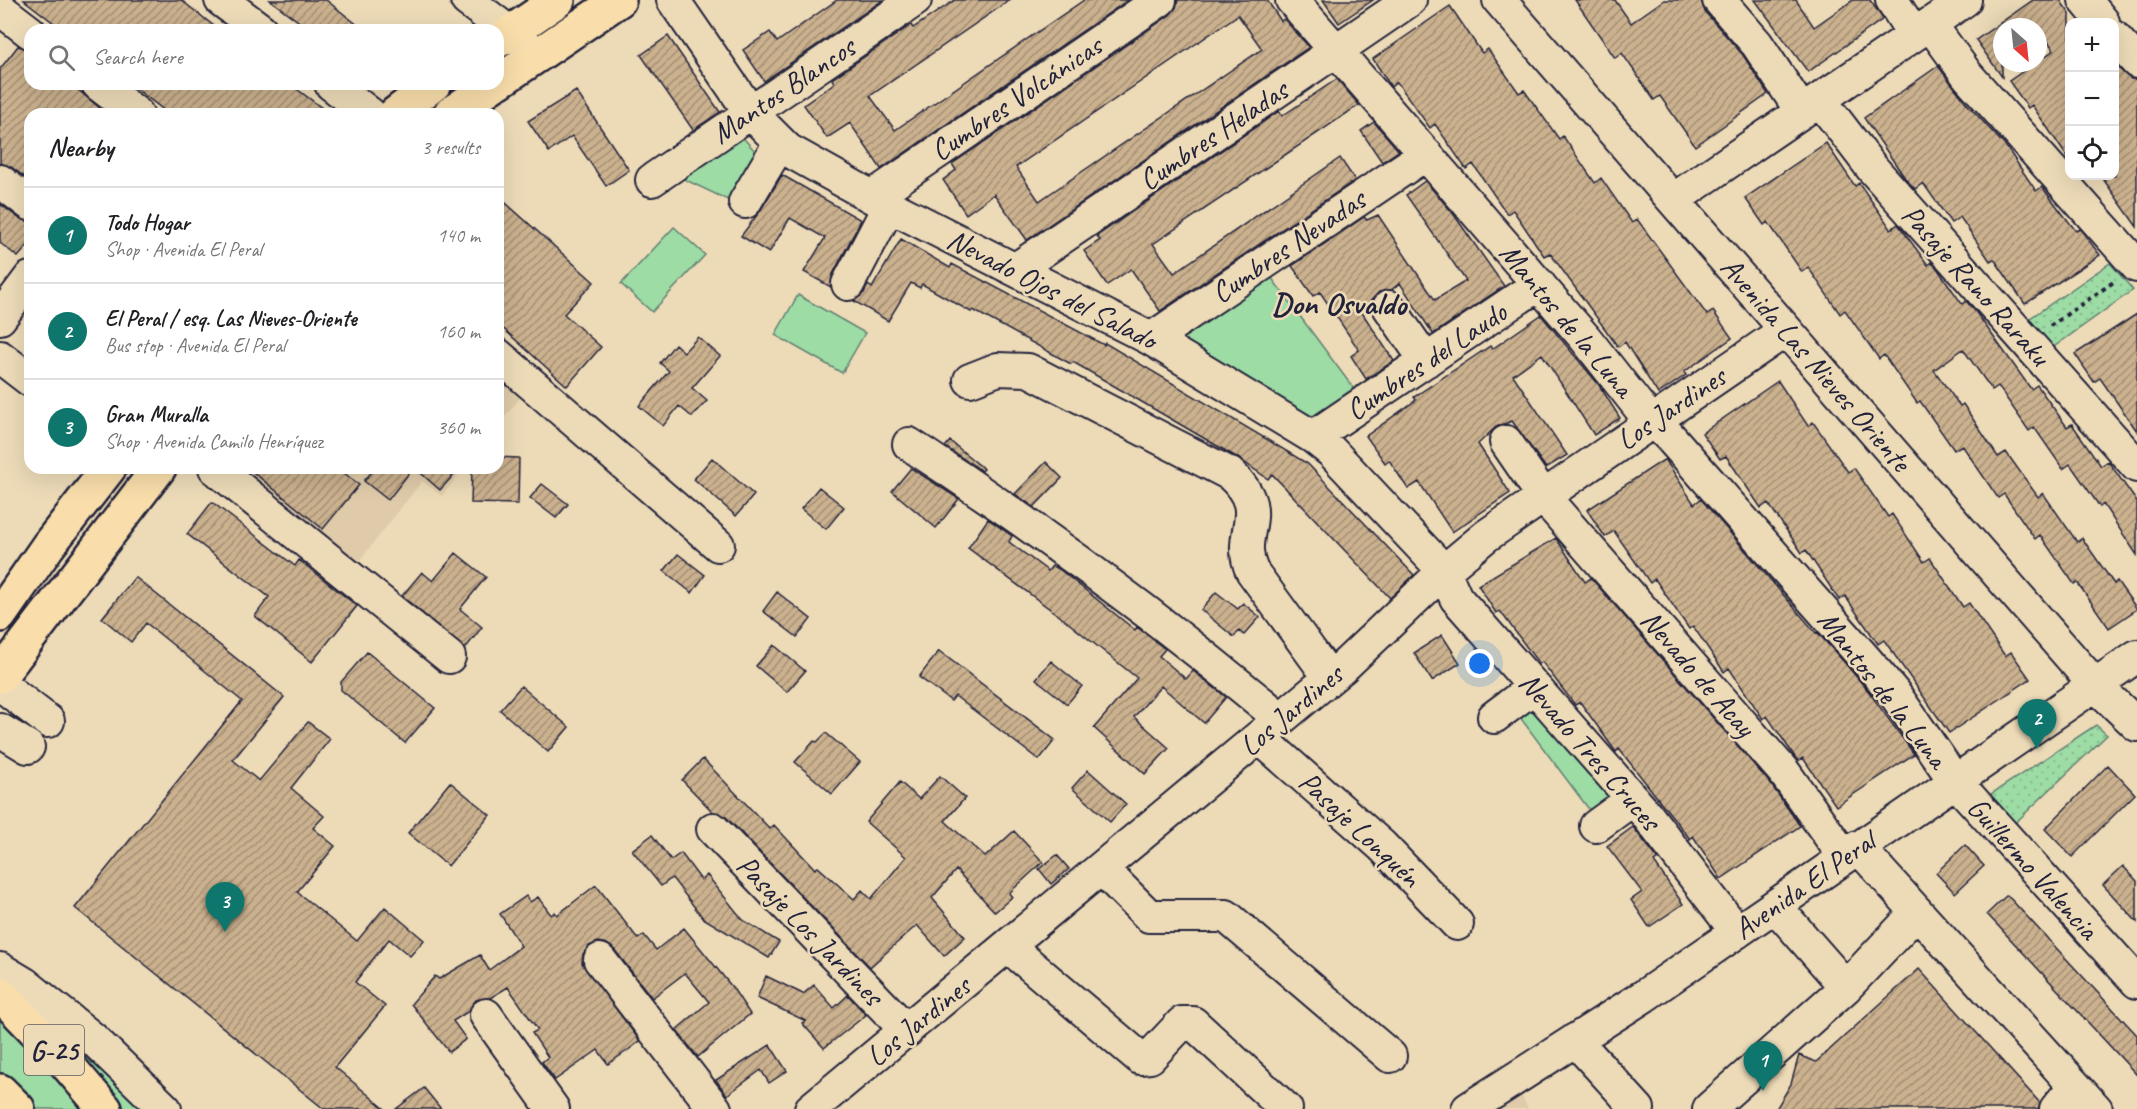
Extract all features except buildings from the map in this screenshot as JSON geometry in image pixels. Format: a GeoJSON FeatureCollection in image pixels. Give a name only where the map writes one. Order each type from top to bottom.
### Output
{"type":"FeatureCollection","features":[{"type":"Feature","properties":{"kind":"main road"},"geometry":{"type":"LineString","coordinates":[[504,37],[558,0]]}},
{"type":"Feature","properties":{"kind":"main road"},"geometry":{"type":"LineString","coordinates":[[504,78],[619,0]]}},
{"type":"Feature","properties":{"kind":"main road"},"geometry":{"type":"LineString","coordinates":[[403,108],[426,90]]}},
{"type":"Feature","properties":{"kind":"main road"},"geometry":{"type":"LineString","coordinates":[[459,108],[486,90]]}},
{"type":"Feature","properties":{"kind":"main road"},"geometry":{"type":"LineString","coordinates":[[0,615],[48,546],[104,474]]}},
{"type":"Feature","properties":{"kind":"main road"},"geometry":{"type":"LineString","coordinates":[[0,676],[154,474]]}},
{"type":"Feature","properties":{"kind":"main road","name":"G-25"},"geometry":{"type":"LineString","coordinates":[[0,994],[58,1054],[105,1109]]}},
{"type":"Feature","properties":{"kind":"main road","name":"G-25"},"geometry":{"type":"LineString","coordinates":[[0,1091],[18,1109]]}},
{"type":"Feature","properties":{"kind":"street"},"geometry":{"type":"LineString","coordinates":[[221,0],[253,24]]}},
{"type":"Feature","properties":{"kind":"street"},"geometry":{"type":"LineString","coordinates":[[467,0],[491,24]]}},
{"type":"Feature","properties":{"kind":"street","name":"Nevado Ojos del Salado"},"geometry":{"type":"LineString","coordinates":[[673,0],[750,112],[780,144],[807,162],[881,201],[1151,339],[1313,437],[1349,469],[1444,571]]}},
{"type":"Feature","properties":{"kind":"street","name":"Mantos Blancos"},"geometry":{"type":"LineString","coordinates":[[652,180],[915,0]]}},
{"type":"Feature","properties":{"kind":"street","name":"Cumbres Volcánicas"},"geometry":{"type":"LineString","coordinates":[[881,201],[1160,0]]}},
{"type":"Feature","properties":{"kind":"street","name":"Mantos de la Luna"},"geometry":{"type":"LineString","coordinates":[[1292,0],[1539,284],[1653,421],[1894,693],[1954,780]]}},
{"type":"Feature","properties":{"kind":"street","name":"Cumbres Heladas"},"geometry":{"type":"LineString","coordinates":[[1016,269],[1410,0]]}},
{"type":"Feature","properties":{"kind":"street","name":"Avenida Las Nieves Oriente"},"geometry":{"type":"LineString","coordinates":[[1499,0],[2094,684],[2137,725]]}},
{"type":"Feature","properties":{"kind":"street","name":"Pasaje Rano Raraku"},"geometry":{"type":"LineString","coordinates":[[1719,0],[1811,106],[1872,168],[2137,466]]}},
{"type":"Feature","properties":{"kind":"street"},"geometry":{"type":"LineString","coordinates":[[1892,0],[1975,84],[2137,266]]}},
{"type":"Feature","properties":{"kind":"street"},"geometry":{"type":"LineString","coordinates":[[1673,200],[1965,0]]}},
{"type":"Feature","properties":{"kind":"street"},"geometry":{"type":"LineString","coordinates":[[2085,0],[2100,18]]}},
{"type":"Feature","properties":{"kind":"street"},"geometry":{"type":"LineString","coordinates":[[0,9],[24,27]]}},
{"type":"Feature","properties":{"kind":"street"},"geometry":{"type":"LineString","coordinates":[[504,37],[538,55]]}},
{"type":"Feature","properties":{"kind":"street"},"geometry":{"type":"LineString","coordinates":[[2119,42],[2137,62]]}},
{"type":"Feature","properties":{"kind":"street"},"geometry":{"type":"LineString","coordinates":[[106,90],[129,108]]}},
{"type":"Feature","properties":{"kind":"street"},"geometry":{"type":"LineString","coordinates":[[339,90],[362,108]]}},
{"type":"Feature","properties":{"kind":"street"},"geometry":{"type":"LineString","coordinates":[[745,202],[780,144]]}},
{"type":"Feature","properties":{"kind":"street","name":"Cumbres Nevadas"},"geometry":{"type":"LineString","coordinates":[[1151,339],[1426,154]]}},
{"type":"Feature","properties":{"kind":"street"},"geometry":{"type":"LineString","coordinates":[[0,181],[24,199]]}},
{"type":"Feature","properties":{"kind":"street"},"geometry":{"type":"LineString","coordinates":[[848,284],[881,201]]}},
{"type":"Feature","properties":{"kind":"street","name":"Cumbres del Laudo"},"geometry":{"type":"LineString","coordinates":[[1313,437],[1539,284]]}},
{"type":"Feature","properties":{"kind":"street"},"geometry":{"type":"LineString","coordinates":[[0,318],[24,286]]}},
{"type":"Feature","properties":{"kind":"street"},"geometry":{"type":"LineString","coordinates":[[1389,307],[1426,361]]}},
{"type":"Feature","properties":{"kind":"street","name":"Los Jardines"},"geometry":{"type":"LineString","coordinates":[[811,1109],[1009,947],[1330,678],[1444,571],[1486,536],[1786,330]]}},
{"type":"Feature","properties":{"kind":"street"},"geometry":{"type":"LineString","coordinates":[[0,357],[24,375]]}},
{"type":"Feature","properties":{"kind":"street"},"geometry":{"type":"LineString","coordinates":[[504,360],[718,545]]}},
{"type":"Feature","properties":{"kind":"street"},"geometry":{"type":"LineString","coordinates":[[970,380],[998,369],[1028,370],[1230,474],[1246,491],[1251,503],[1253,517],[1246,554],[1252,571],[1330,678]]}},
{"type":"Feature","properties":{"kind":"street","name":"Nevado de Acay"},"geometry":{"type":"LineString","coordinates":[[1506,442],[1543,496],[1851,851],[1917,912],[2066,1097],[2096,1109]]}},
{"type":"Feature","properties":{"kind":"street","name":"Pasaje Lonquén"},"geometry":{"type":"LineString","coordinates":[[909,444],[1122,591],[1270,728],[1457,924]]}},
{"type":"Feature","properties":{"kind":"street"},"geometry":{"type":"LineString","coordinates":[[222,474],[449,657]]}},
{"type":"Feature","properties":{"kind":"street","name":"Nevado Tres Cruces"},"geometry":{"type":"LineString","coordinates":[[1444,571],[1456,598],[1633,799],[1737,932]]}},
{"type":"Feature","properties":{"kind":"street","name":"Avenida El Peral"},"geometry":{"type":"LineString","coordinates":[[1479,1106],[1737,932],[1851,851],[2137,656]]}},
{"type":"Feature","properties":{"kind":"street"},"geometry":{"type":"LineString","coordinates":[[0,684],[48,721]]}},
{"type":"Feature","properties":{"kind":"street"},"geometry":{"type":"LineString","coordinates":[[1494,717],[1534,687]]}},
{"type":"Feature","properties":{"kind":"street"},"geometry":{"type":"LineString","coordinates":[[0,730],[28,747]]}},
{"type":"Feature","properties":{"kind":"street","name":"Guillermo Valencia"},"geometry":{"type":"LineString","coordinates":[[1954,780],[2132,966]]}},
{"type":"Feature","properties":{"kind":"street"},"geometry":{"type":"LineString","coordinates":[[1596,826],[1633,799]]}},
{"type":"Feature","properties":{"kind":"street","name":"Pasaje Los Jardines"},"geometry":{"type":"LineString","coordinates":[[713,829],[907,1031]]}},
{"type":"Feature","properties":{"kind":"street"},"geometry":{"type":"LineString","coordinates":[[1102,869],[1149,916],[1226,916],[1390,1056]]}},
{"type":"Feature","properties":{"kind":"street"},"geometry":{"type":"LineString","coordinates":[[1774,906],[1846,987]]}},
{"type":"Feature","properties":{"kind":"street"},"geometry":{"type":"LineString","coordinates":[[1709,1109],[1846,987],[1917,912]]}},
{"type":"Feature","properties":{"kind":"street"},"geometry":{"type":"LineString","coordinates":[[1009,947],[1140,1058],[1150,1057],[1182,1023],[1193,1023],[1286,1109]]}},
{"type":"Feature","properties":{"kind":"street"},"geometry":{"type":"LineString","coordinates":[[600,960],[715,1109]]}},
{"type":"Feature","properties":{"kind":"street"},"geometry":{"type":"LineString","coordinates":[[0,969],[25,984],[92,1038],[165,1109]]}},
{"type":"Feature","properties":{"kind":"street"},"geometry":{"type":"LineString","coordinates":[[486,1015],[553,1109]]}},
{"type":"Feature","properties":{"kind":"street"},"geometry":{"type":"LineString","coordinates":[[1575,1040],[1638,1109]]}},
{"type":"Feature","properties":{"kind":"path"},"geometry":{"type":"LineString","coordinates":[[2027,342],[2137,266]]}},
{"type":"Feature","properties":{"kind":"shaded area"},"geometry":{"type":"Polygon","coordinates":[[[504,377],[524,393],[504,418],[504,377]]]}},
{"type":"Feature","properties":{"kind":"shaded area"},"geometry":{"type":"Polygon","coordinates":[[[243,474],[459,474],[442,496],[422,481],[357,564],[243,474]]]}},
{"type":"Feature","properties":{"kind":"shaded area"},"geometry":{"type":"Polygon","coordinates":[[[1522,1096],[1528,1109],[1502,1109],[1522,1096]]]}},
{"type":"Feature","properties":{"kind":"green space"},"geometry":{"type":"Polygon","coordinates":[[[736,130],[756,152],[730,201],[673,174],[736,130]]]}},
{"type":"Feature","properties":{"kind":"green space"},"geometry":{"type":"Polygon","coordinates":[[[674,227],[705,255],[652,312],[621,284],[674,227]]]}},
{"type":"Feature","properties":{"kind":"green space"},"geometry":{"type":"Polygon","coordinates":[[[2110,263],[2133,290],[2048,351],[2023,323],[2110,263]]]}},
{"type":"Feature","properties":{"kind":"green space"},"geometry":{"type":"Polygon","coordinates":[[[1268,273],[1357,393],[1317,420],[1176,335],[1268,273]]]}},
{"type":"Feature","properties":{"kind":"green space"},"geometry":{"type":"Polygon","coordinates":[[[798,295],[865,333],[842,373],[775,335],[798,295]]]}},
{"type":"Feature","properties":{"kind":"green space"},"geometry":{"type":"Polygon","coordinates":[[[1533,699],[1619,794],[1591,812],[1516,712],[1533,699]]]}},
{"type":"Feature","properties":{"kind":"green space"},"geometry":{"type":"Polygon","coordinates":[[[2096,725],[2107,735],[2013,825],[1993,801],[1991,794],[2096,725]]]}},
{"type":"Feature","properties":{"kind":"green space"},"geometry":{"type":"Polygon","coordinates":[[[49,1014],[143,1109],[117,1109],[39,1017],[49,1014]]]}},
{"type":"Feature","properties":{"kind":"green space"},"geometry":{"type":"Polygon","coordinates":[[[0,1016],[25,1038],[86,1109],[33,1109],[0,1078],[0,1016]]]}},
{"type":"Feature","properties":{"kind":"place","name":"El Peral / esq. Las Nieves-Oriente"},"geometry":{"type":"Point","coordinates":[2037,749]}},
{"type":"Feature","properties":{"kind":"place","name":"Gran Muralla"},"geometry":{"type":"Point","coordinates":[225,932]}},
{"type":"Feature","properties":{"kind":"place","name":"Todo Hogar"},"geometry":{"type":"Point","coordinates":[1763,1091]}},
{"type":"Feature","properties":{"kind":"district","name":"Don Osvaldo"},"geometry":{"type":"Point","coordinates":[1339,303]}}]}
